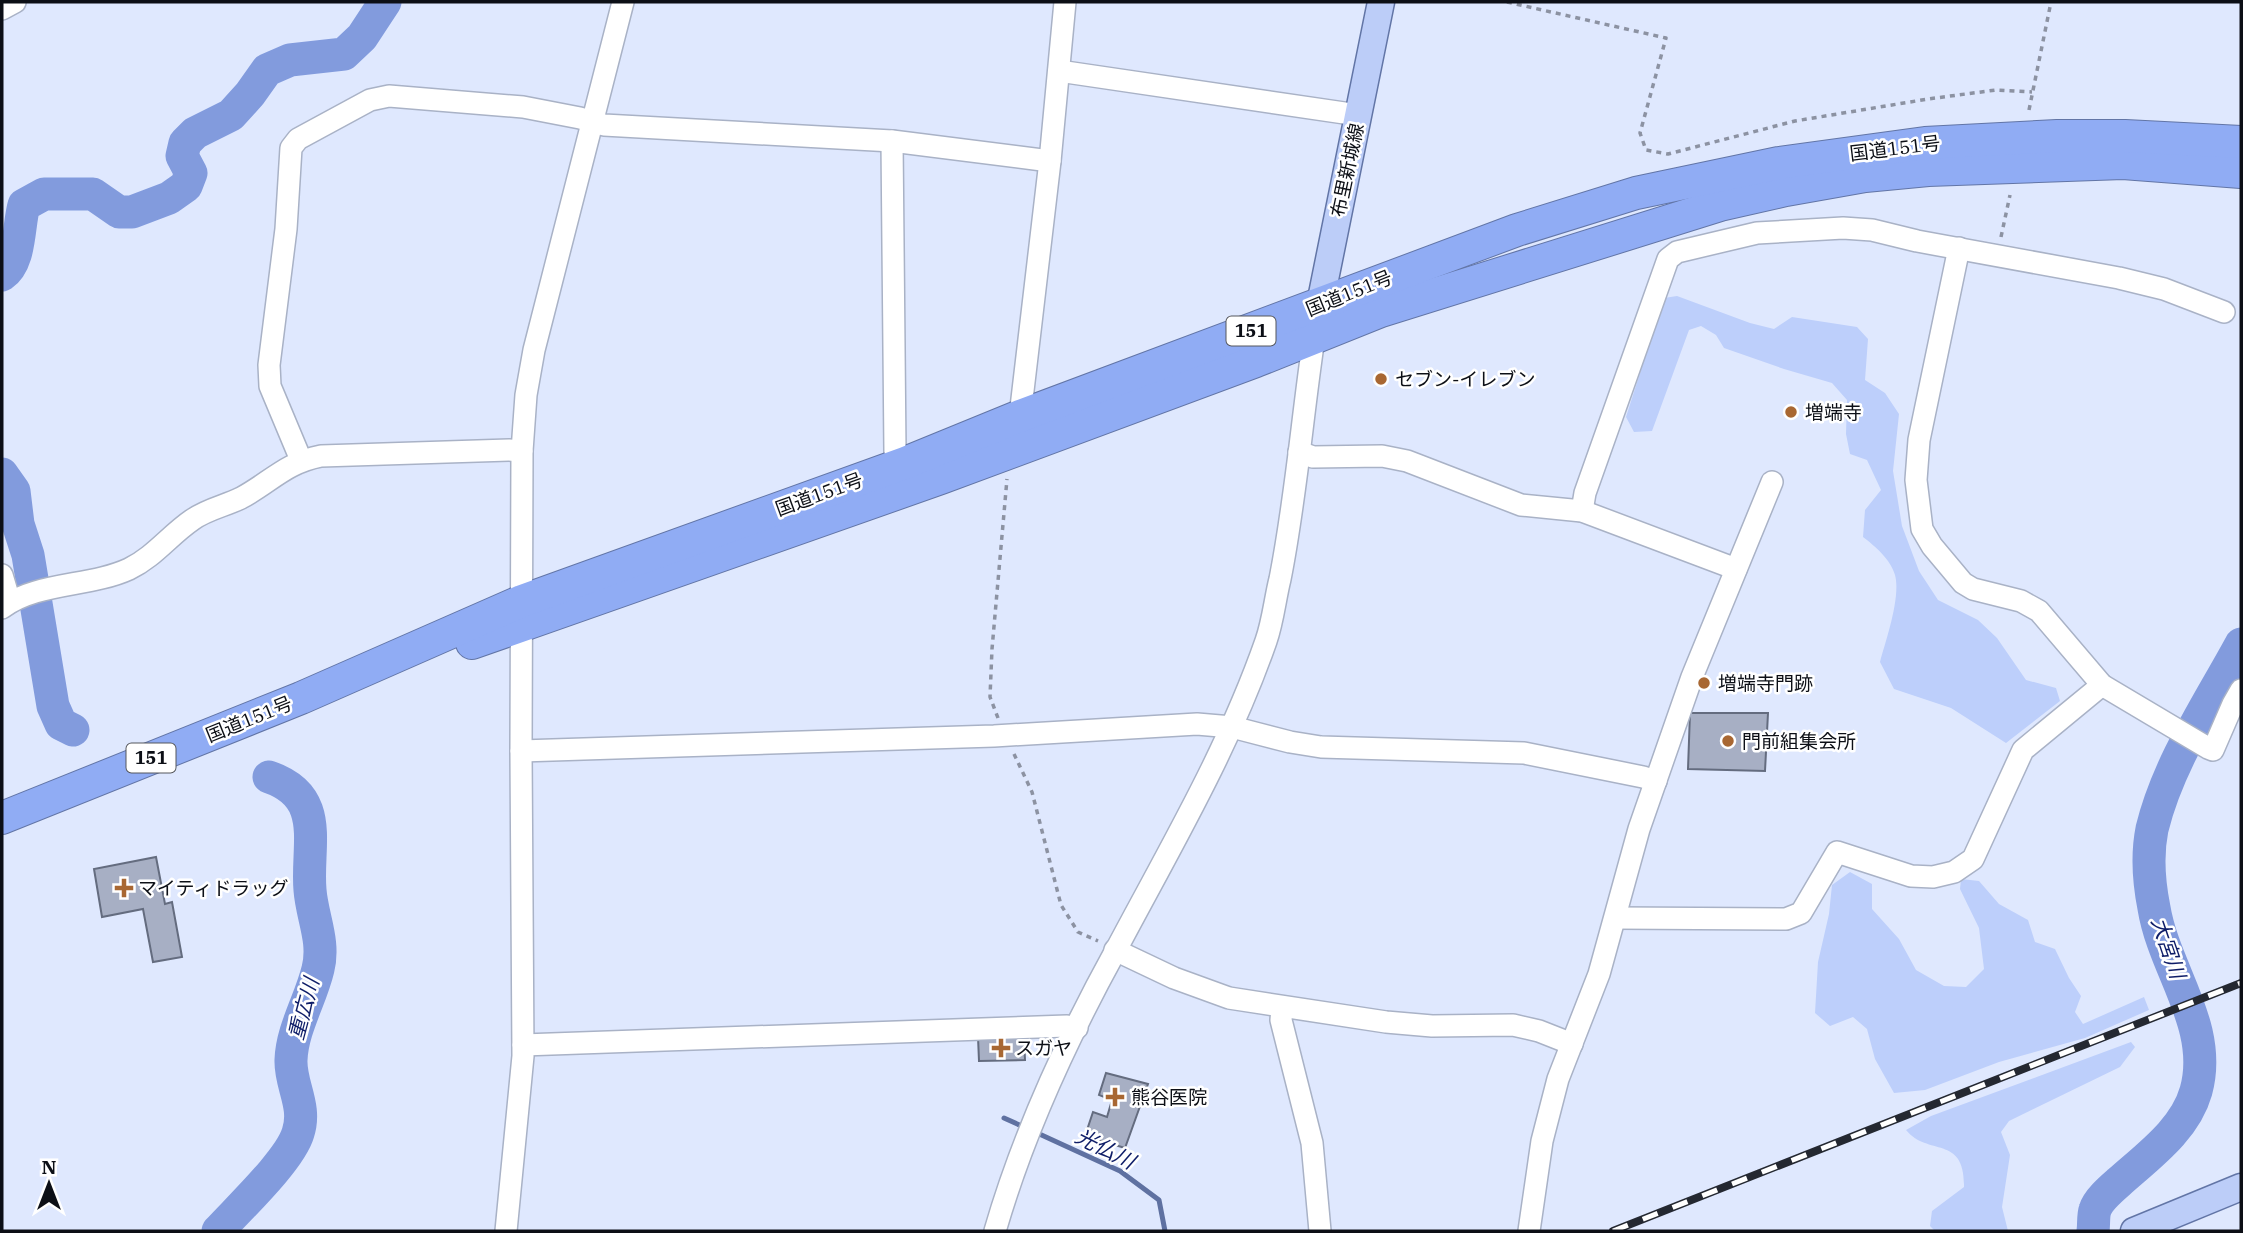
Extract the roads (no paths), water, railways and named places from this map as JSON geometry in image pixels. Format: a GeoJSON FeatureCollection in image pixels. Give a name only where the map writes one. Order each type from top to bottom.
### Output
{"type":"FeatureCollection","features":[{"type":"Feature","properties":{"kind":"highway","name":"国道151号"},"geometry":{"type":"LineString","coordinates":[[2,818],[1020,416],[1517,229],[1636,193],[1779,163],[1925,143],[2057,136],[2241,142]]}},
{"type":"Feature","properties":{"kind":"highway","name":"国道151号"},"geometry":{"type":"LineString","coordinates":[[522,614],[941,478],[1381,311],[1720,205],[1865,176],[1993,166],[2123,163],[2241,172]]}},
{"type":"Feature","properties":{"kind":"main road","name":"布里新城線"},"geometry":{"type":"LineString","coordinates":[[1314,338],[1381,2]]}},
{"type":"Feature","properties":{"kind":"main road"},"geometry":{"type":"LineString","coordinates":[[2134,1231],[2241,1187]]}},
{"type":"Feature","properties":{"kind":"street"},"geometry":{"type":"LineString","coordinates":[[2,9],[15,2]]}},
{"type":"Feature","properties":{"kind":"street"},"geometry":{"type":"LineString","coordinates":[[506,1231],[523,1045],[522,451],[526,396],[534,350],[623,2]]}},
{"type":"Feature","properties":{"kind":"street"},"geometry":{"type":"LineString","coordinates":[[1020,416],[1050,161],[1065,2]]}},
{"type":"Feature","properties":{"kind":"street"},"geometry":{"type":"LineString","coordinates":[[1059,71],[1358,114]]}},
{"type":"Feature","properties":{"kind":"street"},"geometry":{"type":"LineString","coordinates":[[301,460],[270,386],[269,365],[286,229],[291,148],[298,139],[370,100],[389,96],[523,107],[604,125],[892,141],[1050,161]]}},
{"type":"Feature","properties":{"kind":"street"},"geometry":{"type":"LineString","coordinates":[[892,141],[895,452],[905,463]]}},
{"type":"Feature","properties":{"kind":"street"},"geometry":{"type":"LineString","coordinates":[[1582,511],[1585,493],[1668,259],[1676,252],[1757,233],[1843,228],[1872,230],[2164,289],[2224,313]]}},
{"type":"Feature","properties":{"kind":"street"},"geometry":{"type":"LineString","coordinates":[[1959,248],[1919,440],[1916,480],[1922,529],[1931,546],[1963,583],[1973,589],[2021,601],[2039,611],[2102,685],[2208,748],[2213,750],[2241,690]]}},
{"type":"Feature","properties":{"kind":"street"},"geometry":{"type":"LineString","coordinates":[[995,1231],[1031,1127],[1115,950],[1197,802],[1232,727],[1268,638],[1286,546],[1314,338]]}},
{"type":"Feature","properties":{"kind":"street"},"geometry":{"type":"LineString","coordinates":[[2,575],[11,603],[47,590],[114,576],[141,564],[191,520],[238,499],[301,460],[321,456],[522,451]]}},
{"type":"Feature","properties":{"kind":"street"},"geometry":{"type":"LineString","coordinates":[[1299,452],[1312,457],[1382,456],[1407,461],[1521,505],[1582,511],[1736,569]]}},
{"type":"Feature","properties":{"kind":"street"},"geometry":{"type":"LineString","coordinates":[[1529,1231],[1548,1110],[1599,974],[1639,829],[1692,677],[1772,482]]}},
{"type":"Feature","properties":{"kind":"street"},"geometry":{"type":"LineString","coordinates":[[1616,918],[1786,919],[1801,913],[1837,852],[1911,876],[1933,877],[1954,872],[1973,859],[2023,750],[2102,685]]}},
{"type":"Feature","properties":{"kind":"street"},"geometry":{"type":"LineString","coordinates":[[521,751],[994,736],[1197,724],[1232,727],[1321,747],[1524,752],[1656,781]]}},
{"type":"Feature","properties":{"kind":"street"},"geometry":{"type":"LineString","coordinates":[[1115,950],[1174,978],[1229,998],[1386,1022],[1432,1026],[1513,1025],[1539,1031],[1572,1044]]}},
{"type":"Feature","properties":{"kind":"street"},"geometry":{"type":"LineString","coordinates":[[1282,1008],[1281,1020],[1311,1143],[1320,1231]]}},
{"type":"Feature","properties":{"kind":"street"},"geometry":{"type":"LineString","coordinates":[[523,1045],[1077,1028]]}},
{"type":"Feature","properties":{"kind":"waterway","name":"重広川"},"geometry":{"type":"LineString","coordinates":[[2,275],[13,262],[16,253],[24,205],[44,194],[93,194],[119,212],[132,212],[169,198],[186,186],[191,173],[182,156],[185,143],[195,133],[231,115],[267,70],[290,60],[344,54],[362,37],[385,2]]}},
{"type":"Feature","properties":{"kind":"waterway","name":"重広川"},"geometry":{"type":"LineString","coordinates":[[2,474],[14,491],[18,524],[28,555],[53,706],[61,724],[73,730]]}},
{"type":"Feature","properties":{"kind":"waterway","name":"大宮川"},"geometry":{"type":"LineString","coordinates":[[2093,1231],[2094,1212],[2099,1202],[2174,1130],[2191,1105],[2196,1091],[2200,1067],[2198,1044],[2186,998],[2159,931],[2151,889],[2150,839],[2159,805],[2179,757],[2241,644]]}},
{"type":"Feature","properties":{"kind":"waterway","name":"重広川"},"geometry":{"type":"LineString","coordinates":[[218,1231],[275,1170],[298,1133],[301,1114],[291,1069],[292,1048],[320,959],[310,890],[310,824],[299,797],[287,786],[269,777]]}},
{"type":"Feature","properties":{"kind":"waterway","name":"光仏川"},"geometry":{"type":"LineString","coordinates":[[1004,1118],[1026,1128]]}},
{"type":"Feature","properties":{"kind":"waterway","name":"光仏川"},"geometry":{"type":"LineString","coordinates":[[1035,1132],[1120,1171],[1159,1200],[1165,1231]]}},
{"type":"Feature","properties":{"kind":"railway"},"geometry":{"type":"LineString","coordinates":[[1613,1231],[2241,983]]}},
{"type":"Feature","properties":{"kind":"place","name":"セブン-イレブン"},"geometry":{"type":"Point","coordinates":[1381,379]}},
{"type":"Feature","properties":{"kind":"place","name":"増端寺"},"geometry":{"type":"Point","coordinates":[1791,412]}},
{"type":"Feature","properties":{"kind":"place","name":"増端寺門跡"},"geometry":{"type":"Point","coordinates":[1704,683]}},
{"type":"Feature","properties":{"kind":"place","name":"門前組集会所"},"geometry":{"type":"Point","coordinates":[1728,741]}},
{"type":"Feature","properties":{"kind":"place","name":"マイティドラッグ"},"geometry":{"type":"Point","coordinates":[124,888]}},
{"type":"Feature","properties":{"kind":"place","name":"スガヤ"},"geometry":{"type":"Point","coordinates":[1001,1048]}},
{"type":"Feature","properties":{"kind":"place","name":"熊谷医院"},"geometry":{"type":"Point","coordinates":[1115,1097]}}]}
